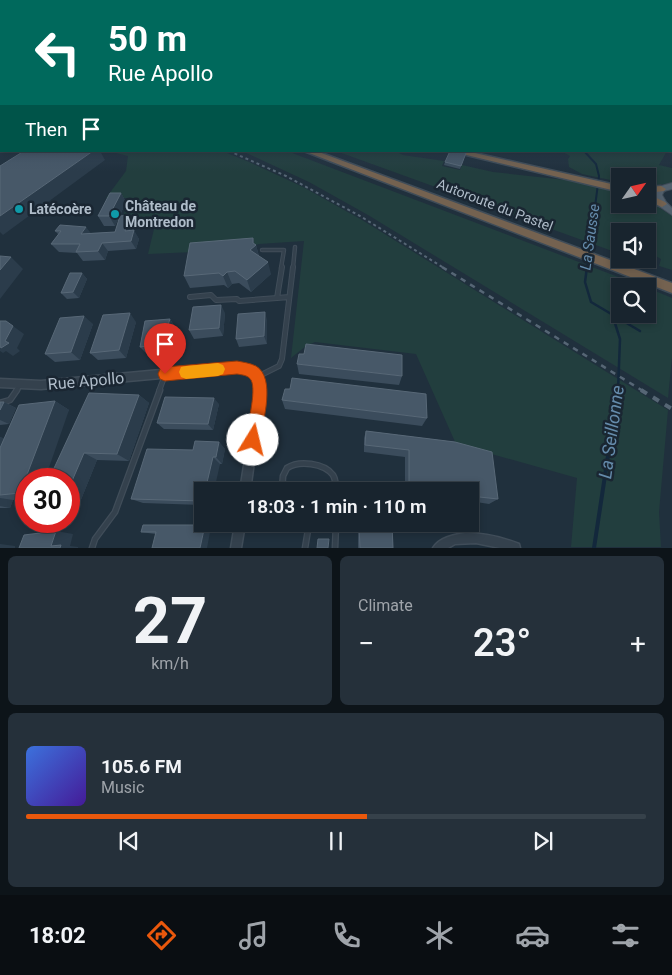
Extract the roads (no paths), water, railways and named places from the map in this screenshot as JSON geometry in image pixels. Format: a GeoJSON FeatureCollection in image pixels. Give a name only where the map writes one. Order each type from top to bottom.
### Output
{"type":"FeatureCollection","features":[{"type":"Feature","properties":{"kind":"highway","name":"Autoroute du Pastel"},"geometry":{"type":"LineString","coordinates":[[311,152],[603,258],[672,280]]}},
{"type":"Feature","properties":{"kind":"highway","name":"Autoroute du Pastel"},"geometry":{"type":"LineString","coordinates":[[327,152],[576,248]]}},
{"type":"Feature","properties":{"kind":"highway"},"geometry":{"type":"LineString","coordinates":[[459,152],[611,185]]}},
{"type":"Feature","properties":{"kind":"highway"},"geometry":{"type":"LineString","coordinates":[[486,152],[579,178]]}},
{"type":"Feature","properties":{"kind":"highway"},"geometry":{"type":"LineString","coordinates":[[656,189],[661,189]]}},
{"type":"Feature","properties":{"kind":"highway"},"geometry":{"type":"LineString","coordinates":[[656,201],[662,204]]}},
{"type":"Feature","properties":{"kind":"highway","name":"Autoroute du Pastel"},"geometry":{"type":"LineString","coordinates":[[603,258],[672,288]]}},
{"type":"Feature","properties":{"kind":"main road"},"geometry":{"type":"LineString","coordinates":[[672,186],[661,189],[658,196],[662,204],[672,212]]}},
{"type":"Feature","properties":{"kind":"street","name":"Rue Apollo"},"geometry":{"type":"LineString","coordinates":[[0,383],[41,385],[237,368],[251,371],[258,377]]}},
{"type":"Feature","properties":{"kind":"street"},"geometry":{"type":"LineString","coordinates":[[246,482],[260,389],[258,377]]}},
{"type":"Feature","properties":{"kind":"street"},"geometry":{"type":"LineString","coordinates":[[236,548],[239,532]]}},
{"type":"Feature","properties":{"kind":"street"},"geometry":{"type":"LineString","coordinates":[[438,548],[451,540],[462,539],[496,541],[515,548]]}},
{"type":"Feature","properties":{"kind":"lane"},"geometry":{"type":"LineString","coordinates":[[258,377],[280,366],[296,247]]}},
{"type":"Feature","properties":{"kind":"lane"},"geometry":{"type":"LineString","coordinates":[[262,250],[284,250],[277,298]]}},
{"type":"Feature","properties":{"kind":"lane"},"geometry":{"type":"LineString","coordinates":[[190,296],[211,295],[216,300],[237,298],[239,301],[289,297]]}},
{"type":"Feature","properties":{"kind":"lane"},"geometry":{"type":"LineString","coordinates":[[92,548],[95,539],[115,512],[165,374]]}},
{"type":"Feature","properties":{"kind":"lane"},"geometry":{"type":"LineString","coordinates":[[0,403],[10,400],[20,384]]}},
{"type":"Feature","properties":{"kind":"lane"},"geometry":{"type":"LineString","coordinates":[[283,482],[287,468],[295,464],[324,467],[332,473],[335,482]]}},
{"type":"Feature","properties":{"kind":"lane"},"geometry":{"type":"LineString","coordinates":[[305,548],[308,532]]}},
{"type":"Feature","properties":{"kind":"lane"},"geometry":{"type":"LineString","coordinates":[[335,548],[336,532]]}},
{"type":"Feature","properties":{"kind":"waterway","name":"La Sausse"},"geometry":{"type":"LineString","coordinates":[[585,152],[596,164],[599,176],[587,268]]}},
{"type":"Feature","properties":{"kind":"waterway","name":"La Sausse"},"geometry":{"type":"LineString","coordinates":[[587,267],[585,282],[591,302],[640,331]]}},
{"type":"Feature","properties":{"kind":"waterway","name":"La Seillonne"},"geometry":{"type":"LineString","coordinates":[[615,323],[620,339],[618,391]]}},
{"type":"Feature","properties":{"kind":"waterway","name":"La Seillonne"},"geometry":{"type":"LineString","coordinates":[[594,548],[618,390]]}},
{"type":"Feature","properties":{"kind":"railway"},"geometry":{"type":"LineString","coordinates":[[231,152],[286,176],[360,216],[444,268]]}},
{"type":"Feature","properties":{"kind":"railway"},"geometry":{"type":"LineString","coordinates":[[442,267],[643,391]]}},
{"type":"Feature","properties":{"kind":"railway"},"geometry":{"type":"LineString","coordinates":[[641,390],[672,409]]}},
{"type":"Feature","properties":{"kind":"place","name":"Latécoère"},"geometry":{"type":"Point","coordinates":[19,209]}},
{"type":"Feature","properties":{"kind":"place","name":"Château de Montredon"},"geometry":{"type":"Point","coordinates":[115,214]}}]}
